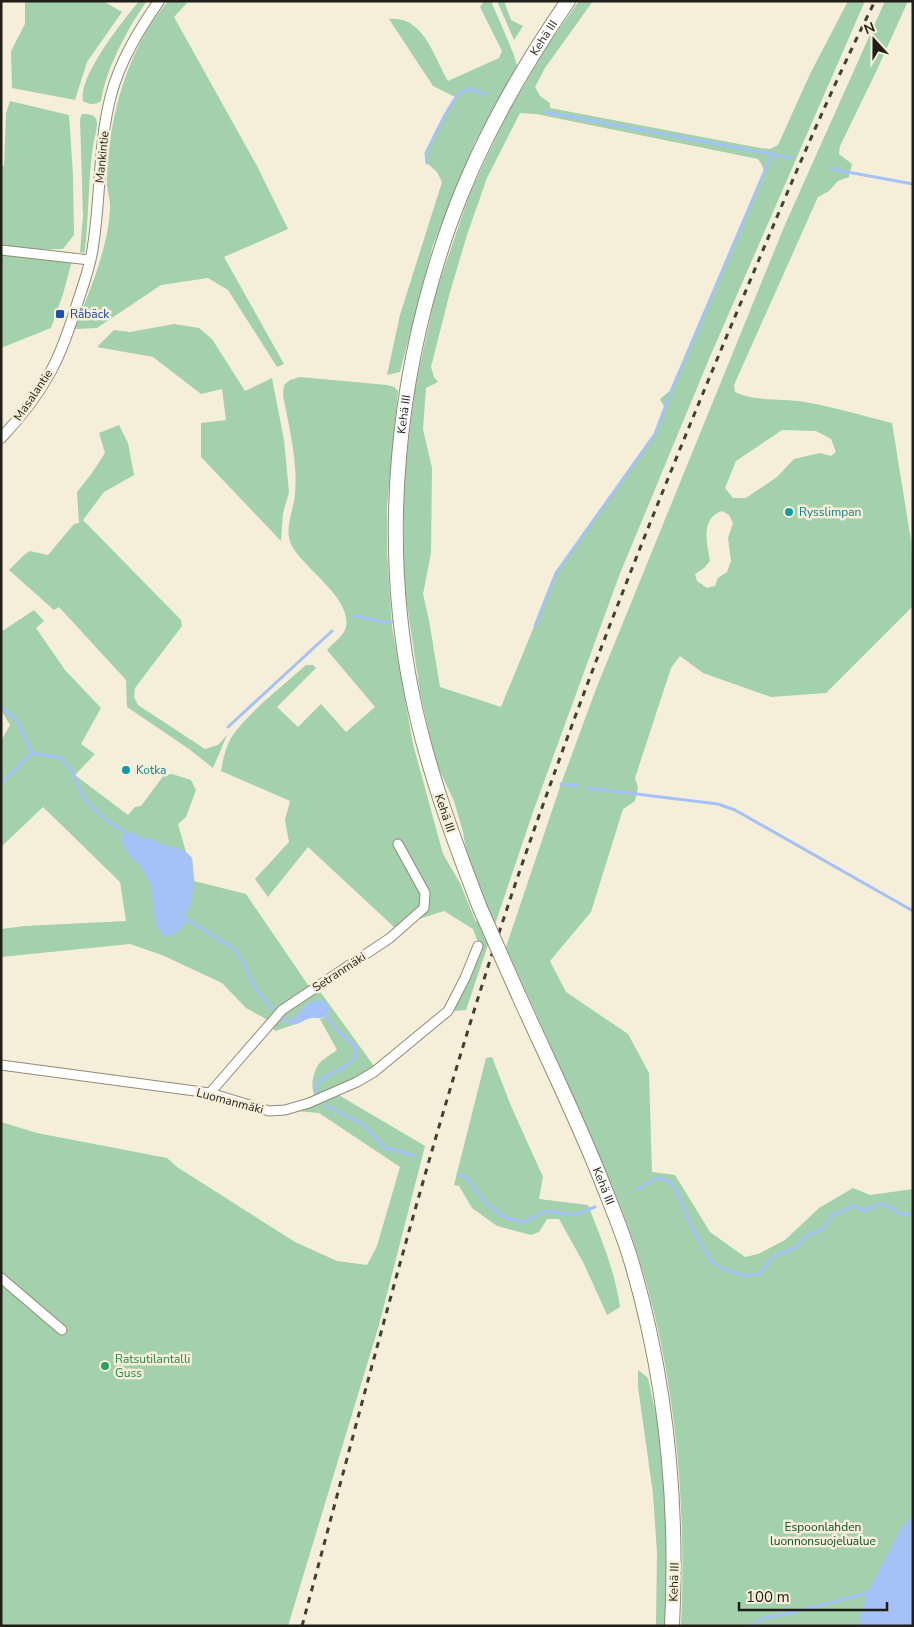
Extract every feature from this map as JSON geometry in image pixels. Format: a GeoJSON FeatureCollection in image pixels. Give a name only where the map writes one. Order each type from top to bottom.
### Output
{"type":"FeatureCollection","features":[{"type":"Feature","properties":{"kind":"highway","name":"Kehä III"},"geometry":{"type":"LineString","coordinates":[[568,1],[528,63],[496,121],[465,186],[449,226],[424,306],[404,407],[398,462],[396,511],[398,598],[411,692],[423,745],[445,815],[480,908],[589,1151],[618,1222],[633,1266],[650,1330],[665,1415],[673,1508],[674,1580],[672,1626]]}},
{"type":"Feature","properties":{"kind":"street","name":"Mankintie"},"geometry":{"type":"LineString","coordinates":[[72,321],[90,260],[96,224],[102,147],[111,94],[134,39],[159,1]]}},
{"type":"Feature","properties":{"kind":"street"},"geometry":{"type":"LineString","coordinates":[[1,250],[90,260]]}},
{"type":"Feature","properties":{"kind":"street","name":"Masalantie"},"geometry":{"type":"LineString","coordinates":[[1,438],[12,427],[37,394],[51,371],[72,321]]}},
{"type":"Feature","properties":{"kind":"street","name":"Setranmäki"},"geometry":{"type":"LineString","coordinates":[[210,1093],[282,1010],[390,938],[424,908],[425,893],[398,844]]}},
{"type":"Feature","properties":{"kind":"street","name":"Luomanmäki"},"geometry":{"type":"LineString","coordinates":[[1,1065],[210,1093],[269,1111],[277,1111],[309,1103],[357,1082],[374,1072],[448,1010],[465,978],[478,946]]}},
{"type":"Feature","properties":{"kind":"street"},"geometry":{"type":"LineString","coordinates":[[1,1278],[62,1330]]}},
{"type":"Feature","properties":{"kind":"green space"},"geometry":{"type":"Polygon","coordinates":[[[25,1],[103,1],[122,12],[87,62],[75,100],[12,88],[11,51],[25,24],[25,1]]]}},
{"type":"Feature","properties":{"kind":"green space"},"geometry":{"type":"Polygon","coordinates":[[[139,1],[147,1],[132,23],[113,62],[101,101],[92,104],[83,101],[83,90],[94,64],[139,1]]]}},
{"type":"Feature","properties":{"kind":"green space"},"geometry":{"type":"Polygon","coordinates":[[[168,1],[189,1],[174,17],[257,166],[288,229],[224,257],[284,364],[277,367],[228,290],[208,278],[161,285],[97,328],[75,329],[106,240],[110,209],[107,182],[109,155],[116,108],[131,62],[141,41],[168,1]]]}},
{"type":"Feature","properties":{"kind":"green space"},"geometry":{"type":"Polygon","coordinates":[[[484,1],[491,1],[517,66],[475,142],[433,245],[400,372],[387,375],[400,315],[442,182],[437,172],[427,163],[426,153],[455,97],[433,86],[389,19],[401,20],[411,24],[419,31],[432,50],[448,81],[499,58],[502,51],[480,7],[484,1]]]}},
{"type":"Feature","properties":{"kind":"green space"},"geometry":{"type":"Polygon","coordinates":[[[497,1],[504,1],[511,20],[523,26],[514,40],[497,1]]]}},
{"type":"Feature","properties":{"kind":"green space"},"geometry":{"type":"Polygon","coordinates":[[[579,1],[593,1],[545,68],[535,87],[540,96],[550,103],[550,108],[770,149],[778,145],[810,74],[848,1],[865,1],[709,359],[619,576],[533,812],[466,1010],[453,1011],[468,981],[480,947],[473,929],[444,911],[394,927],[308,847],[268,897],[255,879],[289,842],[285,820],[290,801],[221,771],[227,746],[246,719],[306,665],[313,665],[316,668],[277,707],[298,727],[321,704],[346,732],[375,707],[327,650],[344,633],[346,619],[343,608],[327,586],[298,555],[290,540],[289,527],[296,482],[292,444],[283,395],[284,385],[290,380],[300,377],[394,387],[398,391],[387,506],[387,552],[392,627],[413,744],[443,854],[460,883],[476,922],[487,905],[467,856],[463,832],[454,801],[436,763],[420,692],[404,584],[404,479],[415,388],[436,292],[470,193],[507,114],[548,45],[579,1]],[[520,113],[487,178],[450,292],[431,367],[434,377],[438,382],[426,388],[423,429],[432,468],[431,553],[423,594],[440,687],[501,707],[556,573],[655,434],[665,408],[660,399],[672,389],[765,174],[758,159],[536,114],[520,113]]]}},
{"type":"Feature","properties":{"kind":"green space","name":"Espoonlahden luonnonsuojelualue"},"geometry":{"type":"Polygon","coordinates":[[[885,1],[908,1],[840,146],[839,154],[852,164],[849,177],[838,181],[829,191],[818,197],[734,385],[735,392],[751,397],[805,402],[892,423],[911,541],[913,606],[826,693],[771,697],[703,673],[680,656],[671,668],[635,778],[638,787],[635,801],[623,809],[591,912],[550,961],[566,992],[628,1034],[649,1073],[652,1172],[675,1175],[710,1232],[745,1257],[758,1254],[785,1240],[819,1208],[853,1188],[870,1195],[913,1189],[913,1626],[681,1626],[682,1531],[680,1483],[669,1388],[649,1294],[636,1249],[610,1182],[506,947],[561,784],[596,689],[784,227],[885,1]],[[782,430],[736,461],[725,488],[733,498],[746,498],[777,477],[794,459],[820,453],[831,456],[836,452],[831,439],[816,431],[782,430]],[[722,511],[710,519],[708,525],[707,540],[710,561],[695,574],[697,581],[707,588],[715,586],[718,578],[727,572],[731,561],[728,538],[733,523],[729,515],[722,511]]]}},
{"type":"Feature","properties":{"kind":"green space"},"geometry":{"type":"Polygon","coordinates":[[[10,101],[69,115],[74,235],[63,249],[29,250],[1,247],[1,166],[4,166],[6,113],[10,101]]]}},
{"type":"Feature","properties":{"kind":"green space"},"geometry":{"type":"Polygon","coordinates":[[[82,114],[94,116],[97,125],[91,159],[84,253],[80,252],[83,216],[80,119],[82,114]]]}},
{"type":"Feature","properties":{"kind":"green space"},"geometry":{"type":"Polygon","coordinates":[[[1,252],[72,261],[51,328],[1,348],[1,252]]]}},
{"type":"Feature","properties":{"kind":"green space"},"geometry":{"type":"Polygon","coordinates":[[[174,324],[199,328],[212,339],[245,391],[272,378],[284,440],[289,492],[283,513],[281,541],[201,457],[201,423],[226,420],[222,389],[201,394],[153,357],[97,347],[114,330],[130,332],[174,324]]]}},
{"type":"Feature","properties":{"kind":"green space"},"geometry":{"type":"Polygon","coordinates":[[[119,425],[128,443],[134,475],[104,492],[83,520],[181,620],[182,626],[135,688],[134,697],[138,705],[205,749],[218,745],[227,735],[213,768],[189,749],[127,707],[126,680],[59,607],[54,610],[9,570],[30,551],[48,555],[74,524],[79,523],[77,492],[105,453],[99,433],[119,425]]]}},
{"type":"Feature","properties":{"kind":"green space"},"geometry":{"type":"Polygon","coordinates":[[[34,610],[44,621],[36,628],[65,670],[101,708],[81,744],[95,754],[75,775],[128,815],[135,807],[141,806],[164,775],[172,774],[191,780],[196,790],[186,817],[178,824],[186,852],[192,858],[194,881],[246,894],[308,985],[319,990],[374,1066],[355,1078],[315,1096],[312,1085],[316,1069],[322,1061],[337,1050],[320,1019],[326,1017],[329,1013],[290,1022],[293,1025],[275,1031],[266,1019],[246,1008],[222,983],[162,955],[130,944],[1,957],[1,929],[126,921],[120,882],[43,807],[1,847],[1,741],[10,725],[1,710],[1,632],[34,610]]]}},
{"type":"Feature","properties":{"kind":"green space"},"geometry":{"type":"Polygon","coordinates":[[[492,1057],[511,1106],[543,1177],[539,1199],[588,1205],[607,1255],[618,1294],[620,1307],[607,1315],[584,1264],[559,1219],[547,1219],[539,1232],[531,1235],[497,1226],[472,1208],[459,1186],[454,1185],[486,1058],[492,1057]]]}},
{"type":"Feature","properties":{"kind":"green space"},"geometry":{"type":"Polygon","coordinates":[[[337,1094],[425,1146],[379,1325],[288,1626],[1,1626],[1,1122],[37,1133],[167,1158],[177,1167],[295,1242],[337,1261],[367,1265],[377,1246],[400,1167],[319,1113],[296,1111],[337,1094]]]}},
{"type":"Feature","properties":{"kind":"green space"},"geometry":{"type":"Polygon","coordinates":[[[638,1370],[648,1378],[658,1424],[663,1467],[667,1550],[665,1626],[656,1626],[657,1553],[653,1494],[638,1387],[638,1370]]]}},
{"type":"Feature","properties":{"kind":"water"},"geometry":{"type":"Polygon","coordinates":[[[125,832],[130,835],[133,832],[141,838],[154,839],[160,844],[186,852],[192,858],[194,881],[190,907],[185,915],[187,919],[181,929],[172,935],[165,937],[156,925],[150,883],[141,867],[128,854],[121,840],[125,832]]]}},
{"type":"Feature","properties":{"kind":"water"},"geometry":{"type":"Polygon","coordinates":[[[318,1000],[326,1002],[330,1012],[327,1015],[321,1018],[311,1018],[293,1025],[290,1022],[307,1004],[318,1000]]]}},
{"type":"Feature","properties":{"kind":"water"},"geometry":{"type":"Polygon","coordinates":[[[913,1515],[913,1626],[858,1626],[867,1593],[902,1527],[913,1515]]]}},
{"type":"Feature","properties":{"kind":"waterway"},"geometry":{"type":"LineString","coordinates":[[427,163],[426,153],[455,99],[465,90],[475,90],[484,94]]}},
{"type":"Feature","properties":{"kind":"waterway"},"geometry":{"type":"LineString","coordinates":[[545,112],[791,158]]}},
{"type":"Feature","properties":{"kind":"waterway"},"geometry":{"type":"LineString","coordinates":[[535,626],[556,573],[655,434],[672,389],[772,154]]}},
{"type":"Feature","properties":{"kind":"waterway"},"geometry":{"type":"LineString","coordinates":[[831,169],[913,184]]}},
{"type":"Feature","properties":{"kind":"waterway"},"geometry":{"type":"LineString","coordinates":[[354,617],[392,622]]}},
{"type":"Feature","properties":{"kind":"waterway"},"geometry":{"type":"LineString","coordinates":[[228,727],[332,631]]}},
{"type":"Feature","properties":{"kind":"waterway"},"geometry":{"type":"LineString","coordinates":[[1,707],[17,721],[32,753]]}},
{"type":"Feature","properties":{"kind":"waterway"},"geometry":{"type":"LineString","coordinates":[[1,783],[32,753],[61,758],[73,773],[84,799],[107,821],[131,836]]}},
{"type":"Feature","properties":{"kind":"waterway"},"geometry":{"type":"LineString","coordinates":[[561,784],[577,786]]}},
{"type":"Feature","properties":{"kind":"waterway"},"geometry":{"type":"LineString","coordinates":[[587,788],[718,804],[735,810],[913,911]]}},
{"type":"Feature","properties":{"kind":"waterway"},"geometry":{"type":"LineString","coordinates":[[183,917],[235,950],[245,965],[253,985],[272,1009]]}},
{"type":"Feature","properties":{"kind":"waterway"},"geometry":{"type":"LineString","coordinates":[[317,1092],[316,1084],[347,1065],[356,1056],[355,1046],[326,1017]]}},
{"type":"Feature","properties":{"kind":"waterway"},"geometry":{"type":"LineString","coordinates":[[282,1019],[290,1022]]}},
{"type":"Feature","properties":{"kind":"waterway"},"geometry":{"type":"LineString","coordinates":[[326,1106],[364,1125],[383,1147],[415,1156]]}},
{"type":"Feature","properties":{"kind":"waterway"},"geometry":{"type":"LineString","coordinates":[[458,1174],[466,1178],[487,1204],[504,1217],[522,1222],[547,1211],[574,1215],[595,1207]]}},
{"type":"Feature","properties":{"kind":"waterway"},"geometry":{"type":"LineString","coordinates":[[637,1189],[655,1179],[660,1178],[670,1182],[677,1193],[693,1230],[711,1261],[721,1268],[744,1276],[759,1274],[774,1256],[795,1248],[808,1235],[823,1229],[831,1216],[853,1206],[865,1211],[882,1203],[902,1215],[913,1213]]}},
{"type":"Feature","properties":{"kind":"waterway"},"geometry":{"type":"LineString","coordinates":[[750,1626],[763,1618],[867,1593]]}},
{"type":"Feature","properties":{"kind":"railway"},"geometry":{"type":"LineString","coordinates":[[302,1626],[378,1343],[458,1062],[542,806],[620,599],[765,244],[800,162],[875,1]]}},
{"type":"Feature","properties":{"kind":"place","name":"Råbäck"},"geometry":{"type":"Point","coordinates":[60,314]}},
{"type":"Feature","properties":{"kind":"place","name":"Rysslimpan"},"geometry":{"type":"Point","coordinates":[789,512]}},
{"type":"Feature","properties":{"kind":"place","name":"Kotka"},"geometry":{"type":"Point","coordinates":[126,770]}},
{"type":"Feature","properties":{"kind":"place","name":"Ratsutilantalli Guss"},"geometry":{"type":"Point","coordinates":[105,1366]}}]}
